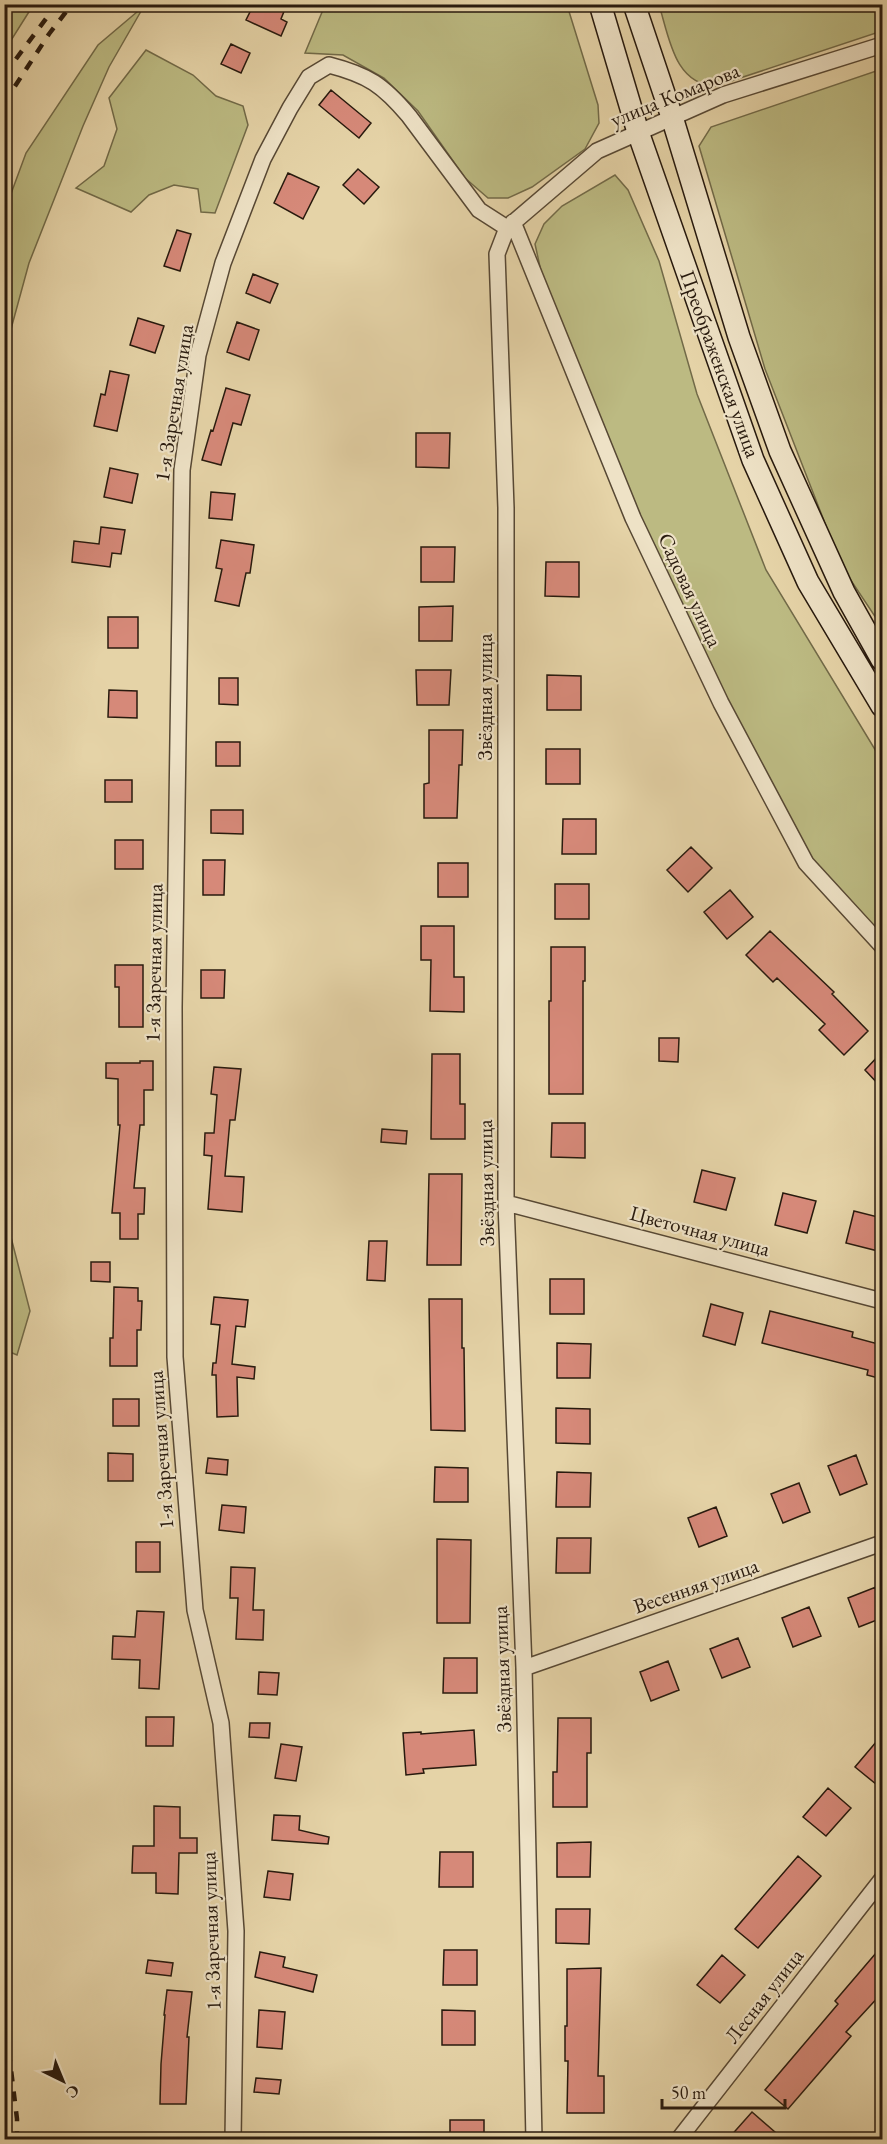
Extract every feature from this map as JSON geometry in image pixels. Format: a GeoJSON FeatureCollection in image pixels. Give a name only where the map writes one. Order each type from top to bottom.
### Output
{"type":"FeatureCollection","features":[{"type":"Feature","properties":{"kind":"main road","name":"Преображенская улица"},"geometry":{"type":"LineString","coordinates":[[600,4],[638,132],[753,460],[808,582],[882,706]]}},
{"type":"Feature","properties":{"kind":"main road","name":"Преображенская улица"},"geometry":{"type":"LineString","coordinates":[[634,4],[672,117],[739,337],[780,451],[844,592],[882,660]]}},
{"type":"Feature","properties":{"kind":"street","name":"улица Комарова"},"geometry":{"type":"LineString","coordinates":[[510,225],[597,151],[723,95],[882,45]]}},
{"type":"Feature","properties":{"kind":"street","name":"1-я Заречная улица"},"geometry":{"type":"LineString","coordinates":[[233,2139],[236,1931],[222,1735],[195,1610],[175,1357],[174,1008],[182,470],[198,355],[223,263],[263,159],[309,77],[329,64],[372,80],[397,102],[479,210],[510,225]]}},
{"type":"Feature","properties":{"kind":"street","name":"Садовая улица"},"geometry":{"type":"LineString","coordinates":[[510,225],[633,518],[721,703],[806,863],[882,946]]}},
{"type":"Feature","properties":{"kind":"street","name":"Звёздная улица"},"geometry":{"type":"LineString","coordinates":[[510,225],[497,254],[506,508],[506,1203],[524,1668],[534,2139]]}},
{"type":"Feature","properties":{"kind":"street","name":"Цветочная улица"},"geometry":{"type":"LineString","coordinates":[[506,1203],[882,1301]]}},
{"type":"Feature","properties":{"kind":"street","name":"Весенняя улица"},"geometry":{"type":"LineString","coordinates":[[524,1668],[882,1543]]}},
{"type":"Feature","properties":{"kind":"street","name":"Лесная улица"},"geometry":{"type":"LineString","coordinates":[[678,2139],[882,1879]]}},
{"type":"Feature","properties":{"kind":"shaded area"},"geometry":{"type":"Polygon","coordinates":[[[5,4],[32,7],[5,50],[5,4]]]}},
{"type":"Feature","properties":{"kind":"shaded area"},"geometry":{"type":"Polygon","coordinates":[[[325,5],[567,5],[598,105],[599,123],[585,149],[532,187],[508,198],[488,198],[465,178],[418,111],[384,78],[343,55],[305,53],[325,5]]]}},
{"type":"Feature","properties":{"kind":"shaded area"},"geometry":{"type":"Polygon","coordinates":[[[659,5],[882,5],[882,31],[716,86],[702,84],[682,68],[670,44],[659,5]]]}},
{"type":"Feature","properties":{"kind":"shaded area"},"geometry":{"type":"Polygon","coordinates":[[[144,6],[109,67],[83,126],[29,263],[5,351],[5,210],[26,153],[98,45],[144,6]]]}},
{"type":"Feature","properties":{"kind":"shaded area"},"geometry":{"type":"Polygon","coordinates":[[[146,50],[193,75],[216,96],[243,106],[248,125],[215,213],[201,212],[198,189],[174,185],[149,195],[131,212],[76,188],[104,166],[117,129],[109,98],[146,50]]]}},
{"type":"Feature","properties":{"kind":"shaded area"},"geometry":{"type":"Polygon","coordinates":[[[882,69],[882,627],[842,567],[765,369],[699,146],[711,127],[882,69]]]}},
{"type":"Feature","properties":{"kind":"shaded area"},"geometry":{"type":"Polygon","coordinates":[[[615,175],[628,190],[659,261],[697,394],[766,570],[882,761],[882,944],[801,852],[713,684],[551,317],[535,244],[544,224],[562,206],[615,175]]]}},
{"type":"Feature","properties":{"kind":"shaded area"},"geometry":{"type":"Polygon","coordinates":[[[5,1214],[30,1311],[17,1355],[5,1350],[5,1214]]]}},
{"type":"Feature","properties":{"kind":"building"},"geometry":{"type":"Polygon","coordinates":[[[254,4],[287,4],[281,19],[287,22],[281,36],[246,20],[254,4]]]}},
{"type":"Feature","properties":{"kind":"building"},"geometry":{"type":"Polygon","coordinates":[[[231,44],[250,53],[241,73],[221,64],[231,44]]]}},
{"type":"Feature","properties":{"kind":"building"},"geometry":{"type":"Polygon","coordinates":[[[331,90],[371,123],[359,138],[319,105],[331,90]]]}},
{"type":"Feature","properties":{"kind":"building"},"geometry":{"type":"Polygon","coordinates":[[[358,169],[379,187],[364,204],[343,185],[358,169]]]}},
{"type":"Feature","properties":{"kind":"building"},"geometry":{"type":"Polygon","coordinates":[[[288,173],[319,187],[303,219],[274,203],[288,173]]]}},
{"type":"Feature","properties":{"kind":"building"},"geometry":{"type":"Polygon","coordinates":[[[177,230],[191,234],[180,271],[164,266],[177,230]]]}},
{"type":"Feature","properties":{"kind":"building"},"geometry":{"type":"Polygon","coordinates":[[[253,274],[278,284],[270,303],[246,293],[253,274]]]}},
{"type":"Feature","properties":{"kind":"building"},"geometry":{"type":"Polygon","coordinates":[[[138,318],[164,326],[155,353],[130,345],[138,318]]]}},
{"type":"Feature","properties":{"kind":"building"},"geometry":{"type":"Polygon","coordinates":[[[237,322],[259,330],[249,360],[227,352],[237,322]]]}},
{"type":"Feature","properties":{"kind":"building"},"geometry":{"type":"Polygon","coordinates":[[[110,371],[129,375],[117,431],[94,426],[101,394],[105,395],[110,371]]]}},
{"type":"Feature","properties":{"kind":"building"},"geometry":{"type":"Polygon","coordinates":[[[226,388],[250,395],[241,425],[233,423],[221,465],[202,460],[226,388]]]}},
{"type":"Feature","properties":{"kind":"building"},"geometry":{"type":"Polygon","coordinates":[[[416,433],[450,433],[449,468],[416,467],[416,433]]]}},
{"type":"Feature","properties":{"kind":"building"},"geometry":{"type":"Polygon","coordinates":[[[110,468],[138,474],[132,503],[104,497],[110,468]]]}},
{"type":"Feature","properties":{"kind":"building"},"geometry":{"type":"Polygon","coordinates":[[[211,492],[235,494],[232,520],[209,518],[211,492]]]}},
{"type":"Feature","properties":{"kind":"building"},"geometry":{"type":"Polygon","coordinates":[[[101,527],[125,530],[121,554],[112,553],[110,567],[72,562],[74,541],[99,544],[101,527]]]}},
{"type":"Feature","properties":{"kind":"building"},"geometry":{"type":"Polygon","coordinates":[[[221,540],[254,545],[250,573],[246,573],[239,606],[215,601],[222,569],[216,568],[221,540]]]}},
{"type":"Feature","properties":{"kind":"building"},"geometry":{"type":"Polygon","coordinates":[[[421,547],[455,547],[454,582],[421,582],[421,547]]]}},
{"type":"Feature","properties":{"kind":"building"},"geometry":{"type":"Polygon","coordinates":[[[546,562],[579,562],[579,597],[545,596],[546,562]]]}},
{"type":"Feature","properties":{"kind":"building"},"geometry":{"type":"Polygon","coordinates":[[[453,606],[452,641],[419,641],[419,607],[453,606]]]}},
{"type":"Feature","properties":{"kind":"building"},"geometry":{"type":"Polygon","coordinates":[[[108,617],[138,617],[138,648],[108,648],[108,617]]]}},
{"type":"Feature","properties":{"kind":"building"},"geometry":{"type":"Polygon","coordinates":[[[416,670],[451,670],[449,705],[417,705],[416,670]]]}},
{"type":"Feature","properties":{"kind":"building"},"geometry":{"type":"Polygon","coordinates":[[[547,675],[581,676],[581,710],[547,710],[547,675]]]}},
{"type":"Feature","properties":{"kind":"building"},"geometry":{"type":"Polygon","coordinates":[[[219,678],[238,678],[238,705],[219,704],[219,678]]]}},
{"type":"Feature","properties":{"kind":"building"},"geometry":{"type":"Polygon","coordinates":[[[109,690],[137,691],[137,718],[108,717],[109,690]]]}},
{"type":"Feature","properties":{"kind":"building"},"geometry":{"type":"Polygon","coordinates":[[[429,730],[463,730],[457,818],[424,818],[424,784],[429,783],[429,730]]]}},
{"type":"Feature","properties":{"kind":"building"},"geometry":{"type":"Polygon","coordinates":[[[216,742],[240,742],[240,766],[216,766],[216,742]]]}},
{"type":"Feature","properties":{"kind":"building"},"geometry":{"type":"Polygon","coordinates":[[[546,749],[580,749],[580,784],[546,784],[546,749]]]}},
{"type":"Feature","properties":{"kind":"building"},"geometry":{"type":"Polygon","coordinates":[[[105,780],[132,780],[132,802],[105,802],[105,780]]]}},
{"type":"Feature","properties":{"kind":"building"},"geometry":{"type":"Polygon","coordinates":[[[211,810],[243,810],[243,834],[211,833],[211,810]]]}},
{"type":"Feature","properties":{"kind":"building"},"geometry":{"type":"Polygon","coordinates":[[[563,819],[596,819],[596,854],[562,854],[563,819]]]}},
{"type":"Feature","properties":{"kind":"building"},"geometry":{"type":"Polygon","coordinates":[[[115,840],[143,840],[143,869],[115,869],[115,840]]]}},
{"type":"Feature","properties":{"kind":"building"},"geometry":{"type":"Polygon","coordinates":[[[691,847],[712,868],[688,892],[667,870],[691,847]]]}},
{"type":"Feature","properties":{"kind":"building"},"geometry":{"type":"Polygon","coordinates":[[[203,860],[225,860],[224,895],[203,895],[203,860]]]}},
{"type":"Feature","properties":{"kind":"building"},"geometry":{"type":"Polygon","coordinates":[[[438,863],[468,863],[468,897],[438,897],[438,863]]]}},
{"type":"Feature","properties":{"kind":"building"},"geometry":{"type":"Polygon","coordinates":[[[555,884],[589,884],[589,919],[555,919],[555,884]]]}},
{"type":"Feature","properties":{"kind":"building"},"geometry":{"type":"Polygon","coordinates":[[[730,890],[753,917],[727,939],[704,912],[730,890]]]}},
{"type":"Feature","properties":{"kind":"building"},"geometry":{"type":"Polygon","coordinates":[[[421,926],[454,926],[454,977],[464,977],[464,1012],[430,1011],[431,960],[421,960],[421,926]]]}},
{"type":"Feature","properties":{"kind":"building"},"geometry":{"type":"Polygon","coordinates":[[[770,931],[834,992],[832,994],[868,1031],[844,1055],[819,1030],[825,1024],[777,978],[773,982],[746,955],[770,931]]]}},
{"type":"Feature","properties":{"kind":"building"},"geometry":{"type":"Polygon","coordinates":[[[551,947],[585,947],[583,1094],[549,1094],[551,947]]]}},
{"type":"Feature","properties":{"kind":"building"},"geometry":{"type":"Polygon","coordinates":[[[115,965],[143,965],[143,1027],[119,1027],[119,987],[115,987],[115,965]]]}},
{"type":"Feature","properties":{"kind":"building"},"geometry":{"type":"Polygon","coordinates":[[[201,970],[225,970],[224,998],[201,998],[201,970]]]}},
{"type":"Feature","properties":{"kind":"building"},"geometry":{"type":"Polygon","coordinates":[[[659,1038],[679,1038],[678,1062],[659,1061],[659,1038]]]}},
{"type":"Feature","properties":{"kind":"building"},"geometry":{"type":"Polygon","coordinates":[[[882,1052],[882,1088],[865,1070],[882,1052]]]}},
{"type":"Feature","properties":{"kind":"building"},"geometry":{"type":"Polygon","coordinates":[[[432,1054],[460,1054],[460,1104],[465,1104],[465,1139],[431,1139],[432,1054]]]}},
{"type":"Feature","properties":{"kind":"building"},"geometry":{"type":"Polygon","coordinates":[[[140,1061],[153,1061],[153,1090],[144,1090],[144,1125],[140,1125],[134,1188],[145,1188],[144,1214],[138,1214],[138,1239],[120,1239],[120,1213],[112,1213],[120,1125],[118,1125],[118,1079],[106,1078],[106,1063],[140,1063],[140,1061]]]}},
{"type":"Feature","properties":{"kind":"building"},"geometry":{"type":"Polygon","coordinates":[[[214,1067],[241,1069],[235,1120],[230,1120],[225,1176],[244,1177],[242,1212],[208,1209],[212,1156],[204,1155],[205,1133],[214,1133],[217,1095],[211,1094],[214,1067]]]}},
{"type":"Feature","properties":{"kind":"building"},"geometry":{"type":"Polygon","coordinates":[[[552,1123],[585,1123],[585,1158],[551,1157],[552,1123]]]}},
{"type":"Feature","properties":{"kind":"building"},"geometry":{"type":"Polygon","coordinates":[[[382,1129],[407,1131],[406,1144],[381,1142],[382,1129]]]}},
{"type":"Feature","properties":{"kind":"building"},"geometry":{"type":"Polygon","coordinates":[[[702,1170],[735,1178],[726,1210],[694,1202],[702,1170]]]}},
{"type":"Feature","properties":{"kind":"building"},"geometry":{"type":"Polygon","coordinates":[[[429,1174],[462,1174],[461,1265],[427,1265],[429,1174]]]}},
{"type":"Feature","properties":{"kind":"building"},"geometry":{"type":"Polygon","coordinates":[[[783,1193],[816,1201],[807,1233],[775,1225],[783,1193]]]}},
{"type":"Feature","properties":{"kind":"building"},"geometry":{"type":"Polygon","coordinates":[[[854,1211],[882,1218],[882,1236],[878,1251],[846,1243],[854,1211]]]}},
{"type":"Feature","properties":{"kind":"building"},"geometry":{"type":"Polygon","coordinates":[[[369,1241],[387,1241],[385,1281],[367,1280],[369,1241]]]}},
{"type":"Feature","properties":{"kind":"building"},"geometry":{"type":"Polygon","coordinates":[[[91,1262],[110,1262],[110,1282],[91,1281],[91,1262]]]}},
{"type":"Feature","properties":{"kind":"building"},"geometry":{"type":"Polygon","coordinates":[[[550,1279],[584,1279],[584,1314],[550,1314],[550,1279]]]}},
{"type":"Feature","properties":{"kind":"building"},"geometry":{"type":"Polygon","coordinates":[[[114,1287],[138,1288],[138,1301],[142,1301],[141,1330],[137,1330],[137,1366],[110,1366],[114,1287]]]}},
{"type":"Feature","properties":{"kind":"building"},"geometry":{"type":"Polygon","coordinates":[[[214,1297],[248,1300],[245,1327],[236,1326],[232,1364],[255,1367],[254,1379],[237,1377],[238,1416],[217,1417],[216,1375],[212,1375],[213,1363],[216,1363],[220,1325],[211,1324],[214,1297]]]}},
{"type":"Feature","properties":{"kind":"building"},"geometry":{"type":"Polygon","coordinates":[[[429,1299],[462,1299],[465,1431],[431,1430],[429,1299]]]}},
{"type":"Feature","properties":{"kind":"building"},"geometry":{"type":"Polygon","coordinates":[[[711,1304],[743,1313],[735,1345],[703,1336],[711,1304]]]}},
{"type":"Feature","properties":{"kind":"building"},"geometry":{"type":"Polygon","coordinates":[[[770,1311],[853,1332],[852,1337],[882,1345],[882,1379],[867,1375],[868,1370],[762,1343],[770,1311]]]}},
{"type":"Feature","properties":{"kind":"building"},"geometry":{"type":"Polygon","coordinates":[[[557,1343],[591,1344],[590,1378],[557,1378],[557,1343]]]}},
{"type":"Feature","properties":{"kind":"building"},"geometry":{"type":"Polygon","coordinates":[[[113,1399],[139,1399],[139,1426],[113,1426],[113,1399]]]}},
{"type":"Feature","properties":{"kind":"building"},"geometry":{"type":"Polygon","coordinates":[[[556,1408],[590,1409],[590,1444],[556,1443],[556,1408]]]}},
{"type":"Feature","properties":{"kind":"building"},"geometry":{"type":"Polygon","coordinates":[[[108,1453],[133,1454],[133,1481],[108,1481],[108,1453]]]}},
{"type":"Feature","properties":{"kind":"building"},"geometry":{"type":"Polygon","coordinates":[[[856,1455],[867,1484],[840,1495],[828,1466],[856,1455]]]}},
{"type":"Feature","properties":{"kind":"building"},"geometry":{"type":"Polygon","coordinates":[[[208,1458],[228,1460],[227,1475],[206,1473],[208,1458]]]}},
{"type":"Feature","properties":{"kind":"building"},"geometry":{"type":"Polygon","coordinates":[[[435,1467],[468,1468],[468,1502],[434,1502],[435,1467]]]}},
{"type":"Feature","properties":{"kind":"building"},"geometry":{"type":"Polygon","coordinates":[[[557,1472],[591,1473],[590,1507],[556,1507],[557,1472]]]}},
{"type":"Feature","properties":{"kind":"building"},"geometry":{"type":"Polygon","coordinates":[[[799,1483],[810,1512],[783,1523],[771,1494],[799,1483]]]}},
{"type":"Feature","properties":{"kind":"building"},"geometry":{"type":"Polygon","coordinates":[[[222,1505],[246,1507],[244,1533],[219,1530],[222,1505]]]}},
{"type":"Feature","properties":{"kind":"building"},"geometry":{"type":"Polygon","coordinates":[[[716,1507],[727,1536],[699,1547],[688,1518],[716,1507]]]}},
{"type":"Feature","properties":{"kind":"building"},"geometry":{"type":"Polygon","coordinates":[[[557,1538],[591,1538],[590,1573],[556,1573],[557,1538]]]}},
{"type":"Feature","properties":{"kind":"building"},"geometry":{"type":"Polygon","coordinates":[[[437,1539],[471,1540],[470,1623],[437,1623],[437,1539]]]}},
{"type":"Feature","properties":{"kind":"building"},"geometry":{"type":"Polygon","coordinates":[[[136,1542],[160,1542],[160,1572],[136,1572],[136,1542]]]}},
{"type":"Feature","properties":{"kind":"building"},"geometry":{"type":"Polygon","coordinates":[[[231,1567],[255,1568],[253,1610],[264,1610],[263,1640],[236,1639],[238,1598],[230,1598],[231,1567]]]}},
{"type":"Feature","properties":{"kind":"building"},"geometry":{"type":"Polygon","coordinates":[[[876,1587],[882,1605],[882,1618],[859,1627],[848,1598],[876,1587]]]}},
{"type":"Feature","properties":{"kind":"building"},"geometry":{"type":"Polygon","coordinates":[[[809,1607],[821,1636],[793,1647],[782,1618],[809,1607]]]}},
{"type":"Feature","properties":{"kind":"building"},"geometry":{"type":"Polygon","coordinates":[[[137,1611],[164,1612],[159,1689],[139,1688],[140,1660],[112,1659],[113,1636],[135,1637],[137,1611]]]}},
{"type":"Feature","properties":{"kind":"building"},"geometry":{"type":"Polygon","coordinates":[[[738,1638],[750,1667],[722,1678],[710,1649],[738,1638]]]}},
{"type":"Feature","properties":{"kind":"building"},"geometry":{"type":"Polygon","coordinates":[[[444,1658],[477,1658],[477,1693],[443,1693],[444,1658]]]}},
{"type":"Feature","properties":{"kind":"building"},"geometry":{"type":"Polygon","coordinates":[[[668,1661],[679,1690],[651,1701],[640,1672],[668,1661]]]}},
{"type":"Feature","properties":{"kind":"building"},"geometry":{"type":"Polygon","coordinates":[[[259,1672],[279,1673],[277,1695],[258,1694],[259,1672]]]}},
{"type":"Feature","properties":{"kind":"building"},"geometry":{"type":"Polygon","coordinates":[[[146,1717],[174,1717],[173,1746],[146,1746],[146,1717]]]}},
{"type":"Feature","properties":{"kind":"building"},"geometry":{"type":"Polygon","coordinates":[[[558,1718],[591,1718],[591,1753],[587,1753],[587,1807],[553,1807],[553,1772],[557,1772],[558,1718]]]}},
{"type":"Feature","properties":{"kind":"building"},"geometry":{"type":"Polygon","coordinates":[[[250,1723],[270,1723],[269,1738],[249,1737],[250,1723]]]}},
{"type":"Feature","properties":{"kind":"building"},"geometry":{"type":"Polygon","coordinates":[[[474,1730],[476,1765],[423,1769],[424,1773],[406,1775],[403,1733],[474,1730]]]}},
{"type":"Feature","properties":{"kind":"building"},"geometry":{"type":"Polygon","coordinates":[[[882,1735],[882,1789],[855,1767],[882,1735]]]}},
{"type":"Feature","properties":{"kind":"building"},"geometry":{"type":"Polygon","coordinates":[[[281,1744],[302,1747],[296,1781],[275,1778],[281,1744]]]}},
{"type":"Feature","properties":{"kind":"building"},"geometry":{"type":"Polygon","coordinates":[[[828,1788],[851,1808],[826,1836],[803,1817],[828,1788]]]}},
{"type":"Feature","properties":{"kind":"building"},"geometry":{"type":"Polygon","coordinates":[[[154,1806],[180,1807],[180,1838],[197,1838],[197,1853],[179,1853],[178,1894],[156,1893],[156,1873],[132,1873],[133,1846],[154,1846],[154,1806]]]}},
{"type":"Feature","properties":{"kind":"building"},"geometry":{"type":"Polygon","coordinates":[[[274,1815],[300,1816],[299,1830],[329,1837],[328,1844],[272,1840],[274,1815]]]}},
{"type":"Feature","properties":{"kind":"building"},"geometry":{"type":"Polygon","coordinates":[[[591,1842],[590,1877],[557,1877],[557,1843],[591,1842]]]}},
{"type":"Feature","properties":{"kind":"building"},"geometry":{"type":"Polygon","coordinates":[[[440,1852],[473,1852],[473,1887],[439,1887],[440,1852]]]}},
{"type":"Feature","properties":{"kind":"building"},"geometry":{"type":"Polygon","coordinates":[[[798,1856],[821,1876],[758,1948],[735,1929],[798,1856]]]}},
{"type":"Feature","properties":{"kind":"building"},"geometry":{"type":"Polygon","coordinates":[[[268,1871],[293,1874],[290,1900],[264,1897],[268,1871]]]}},
{"type":"Feature","properties":{"kind":"building"},"geometry":{"type":"Polygon","coordinates":[[[556,1909],[590,1909],[589,1944],[556,1943],[556,1909]]]}},
{"type":"Feature","properties":{"kind":"building"},"geometry":{"type":"Polygon","coordinates":[[[882,1946],[882,1993],[846,2032],[851,2036],[788,2109],[765,2090],[838,2004],[835,2001],[882,1946]]]}},
{"type":"Feature","properties":{"kind":"building"},"geometry":{"type":"Polygon","coordinates":[[[444,1950],[477,1950],[477,1985],[443,1985],[444,1950]]]}},
{"type":"Feature","properties":{"kind":"building"},"geometry":{"type":"Polygon","coordinates":[[[260,1952],[285,1957],[283,1967],[317,1975],[313,1992],[255,1977],[260,1952]]]}},
{"type":"Feature","properties":{"kind":"building"},"geometry":{"type":"Polygon","coordinates":[[[722,1955],[745,1975],[720,2003],[697,1985],[722,1955]]]}},
{"type":"Feature","properties":{"kind":"building"},"geometry":{"type":"Polygon","coordinates":[[[148,1960],[173,1963],[171,1976],[146,1973],[148,1960]]]}},
{"type":"Feature","properties":{"kind":"building"},"geometry":{"type":"Polygon","coordinates":[[[601,1968],[598,2076],[604,2076],[604,2113],[567,2113],[568,2061],[565,2061],[565,2026],[567,2026],[567,1969],[601,1968]]]}},
{"type":"Feature","properties":{"kind":"building"},"geometry":{"type":"Polygon","coordinates":[[[167,1990],[192,1992],[187,2037],[189,2037],[186,2104],[160,2104],[167,1990]]]}},
{"type":"Feature","properties":{"kind":"building"},"geometry":{"type":"Polygon","coordinates":[[[259,2010],[285,2012],[282,2049],[257,2047],[259,2010]]]}},
{"type":"Feature","properties":{"kind":"building"},"geometry":{"type":"Polygon","coordinates":[[[442,2010],[475,2011],[475,2045],[442,2045],[442,2010]]]}},
{"type":"Feature","properties":{"kind":"building"},"geometry":{"type":"Polygon","coordinates":[[[256,2078],[281,2080],[279,2094],[254,2092],[256,2078]]]}},
{"type":"Feature","properties":{"kind":"building"},"geometry":{"type":"Polygon","coordinates":[[[752,2112],[775,2132],[768,2139],[728,2139],[752,2112]]]}},
{"type":"Feature","properties":{"kind":"building"},"geometry":{"type":"Polygon","coordinates":[[[450,2120],[484,2120],[484,2139],[450,2139],[450,2120]]]}},
{"type":"Feature","properties":{"kind":"railway"},"geometry":{"type":"LineString","coordinates":[[4,75],[57,4]]}},
{"type":"Feature","properties":{"kind":"railway"},"geometry":{"type":"LineString","coordinates":[[4,103],[49,34],[72,4]]}},
{"type":"Feature","properties":{"kind":"railway"},"geometry":{"type":"LineString","coordinates":[[4,2012],[17,2119],[17,2140]]}},
{"type":"Feature","properties":{"kind":"railway"},"geometry":{"type":"LineString","coordinates":[[4,2125],[6,2140]]}}]}
